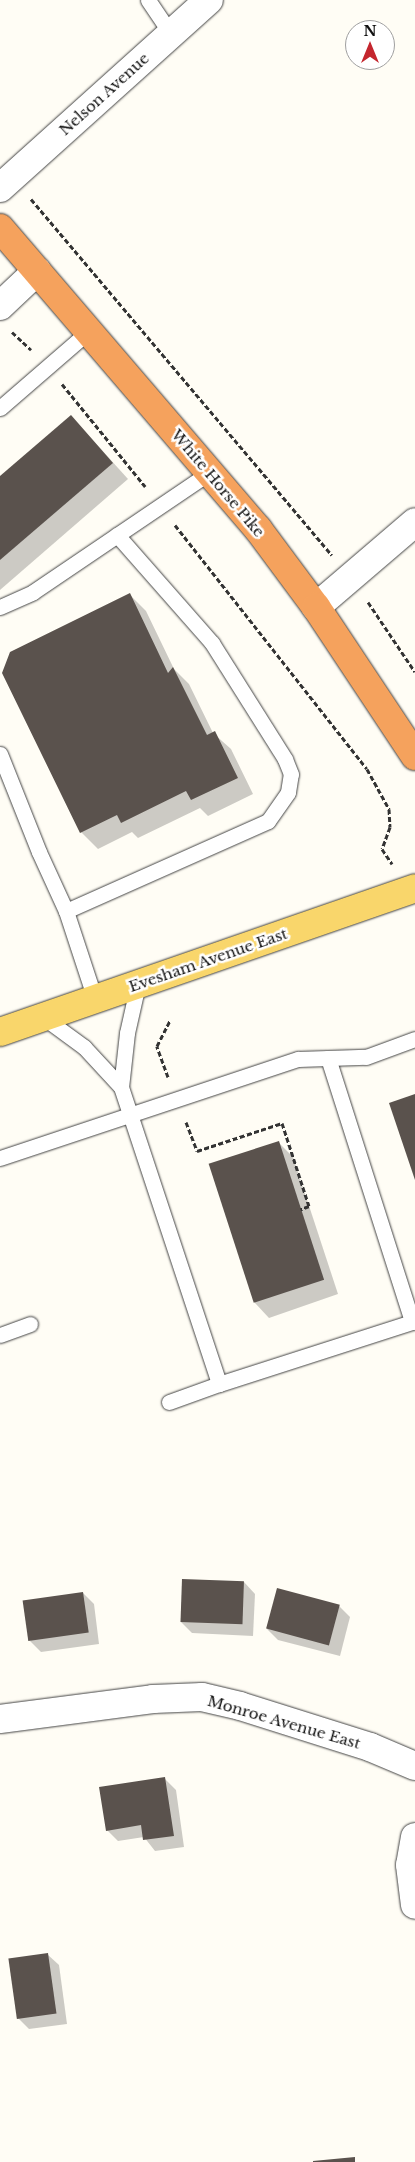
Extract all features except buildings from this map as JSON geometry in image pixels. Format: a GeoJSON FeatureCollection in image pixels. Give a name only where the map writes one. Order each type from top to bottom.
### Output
{"type":"FeatureCollection","features":[{"type":"Feature","properties":{"kind":"highway","name":"White Horse Pike"},"geometry":{"type":"LineString","coordinates":[[0,228],[258,529],[316,607],[415,756]]}},
{"type":"Feature","properties":{"kind":"main road","name":"Evesham Avenue East"},"geometry":{"type":"LineString","coordinates":[[0,1032],[412,889]]}},
{"type":"Feature","properties":{"kind":"street","name":"Nelson Avenue"},"geometry":{"type":"LineString","coordinates":[[6,183],[209,0]]}},
{"type":"Feature","properties":{"kind":"street"},"geometry":{"type":"LineString","coordinates":[[3,316],[37,271]]}},
{"type":"Feature","properties":{"kind":"street"},"geometry":{"type":"LineString","coordinates":[[316,607],[415,522]]}},
{"type":"Feature","properties":{"kind":"street","name":"Monroe Avenue East"},"geometry":{"type":"LineString","coordinates":[[0,1719],[153,1699],[202,1697],[240,1706],[370,1747],[415,1766]]}},
{"type":"Feature","properties":{"kind":"street"},"geometry":{"type":"LineString","coordinates":[[415,1837],[410,1865],[415,1905]]}},
{"type":"Feature","properties":{"kind":"lane"},"geometry":{"type":"LineString","coordinates":[[148,0],[171,34]]}},
{"type":"Feature","properties":{"kind":"lane"},"geometry":{"type":"LineString","coordinates":[[0,408],[89,331]]}},
{"type":"Feature","properties":{"kind":"lane"},"geometry":{"type":"LineString","coordinates":[[0,607],[33,592],[210,472]]}},
{"type":"Feature","properties":{"kind":"lane"},"geometry":{"type":"LineString","coordinates":[[66,911],[268,821],[288,792],[291,774],[285,759],[212,643],[118,535]]}},
{"type":"Feature","properties":{"kind":"lane"},"geometry":{"type":"LineString","coordinates":[[0,754],[39,852],[66,911],[95,999]]}},
{"type":"Feature","properties":{"kind":"lane"},"geometry":{"type":"LineString","coordinates":[[138,984],[127,1033],[121,1087],[129,1117],[219,1384]]}},
{"type":"Feature","properties":{"kind":"lane"},"geometry":{"type":"LineString","coordinates":[[43,1017],[84,1047],[121,1087]]}},
{"type":"Feature","properties":{"kind":"lane"},"geometry":{"type":"LineString","coordinates":[[0,1158],[129,1117],[298,1059],[366,1057],[415,1039]]}},
{"type":"Feature","properties":{"kind":"lane"},"geometry":{"type":"LineString","coordinates":[[169,1402],[413,1321],[328,1058]]}},
{"type":"Feature","properties":{"kind":"lane"},"geometry":{"type":"LineString","coordinates":[[0,1335],[30,1324]]}},
{"type":"Feature","properties":{"kind":"path"},"geometry":{"type":"LineString","coordinates":[[6,183],[350,578],[415,672]]}},
{"type":"Feature","properties":{"kind":"path"},"geometry":{"type":"LineString","coordinates":[[3,316],[48,367],[160,506],[367,769],[389,809],[390,827],[382,849],[412,889]]}},
{"type":"Feature","properties":{"kind":"path"},"geometry":{"type":"LineString","coordinates":[[170,1020],[156,1046],[197,1151],[282,1123],[309,1206],[301,1208]]}}]}
